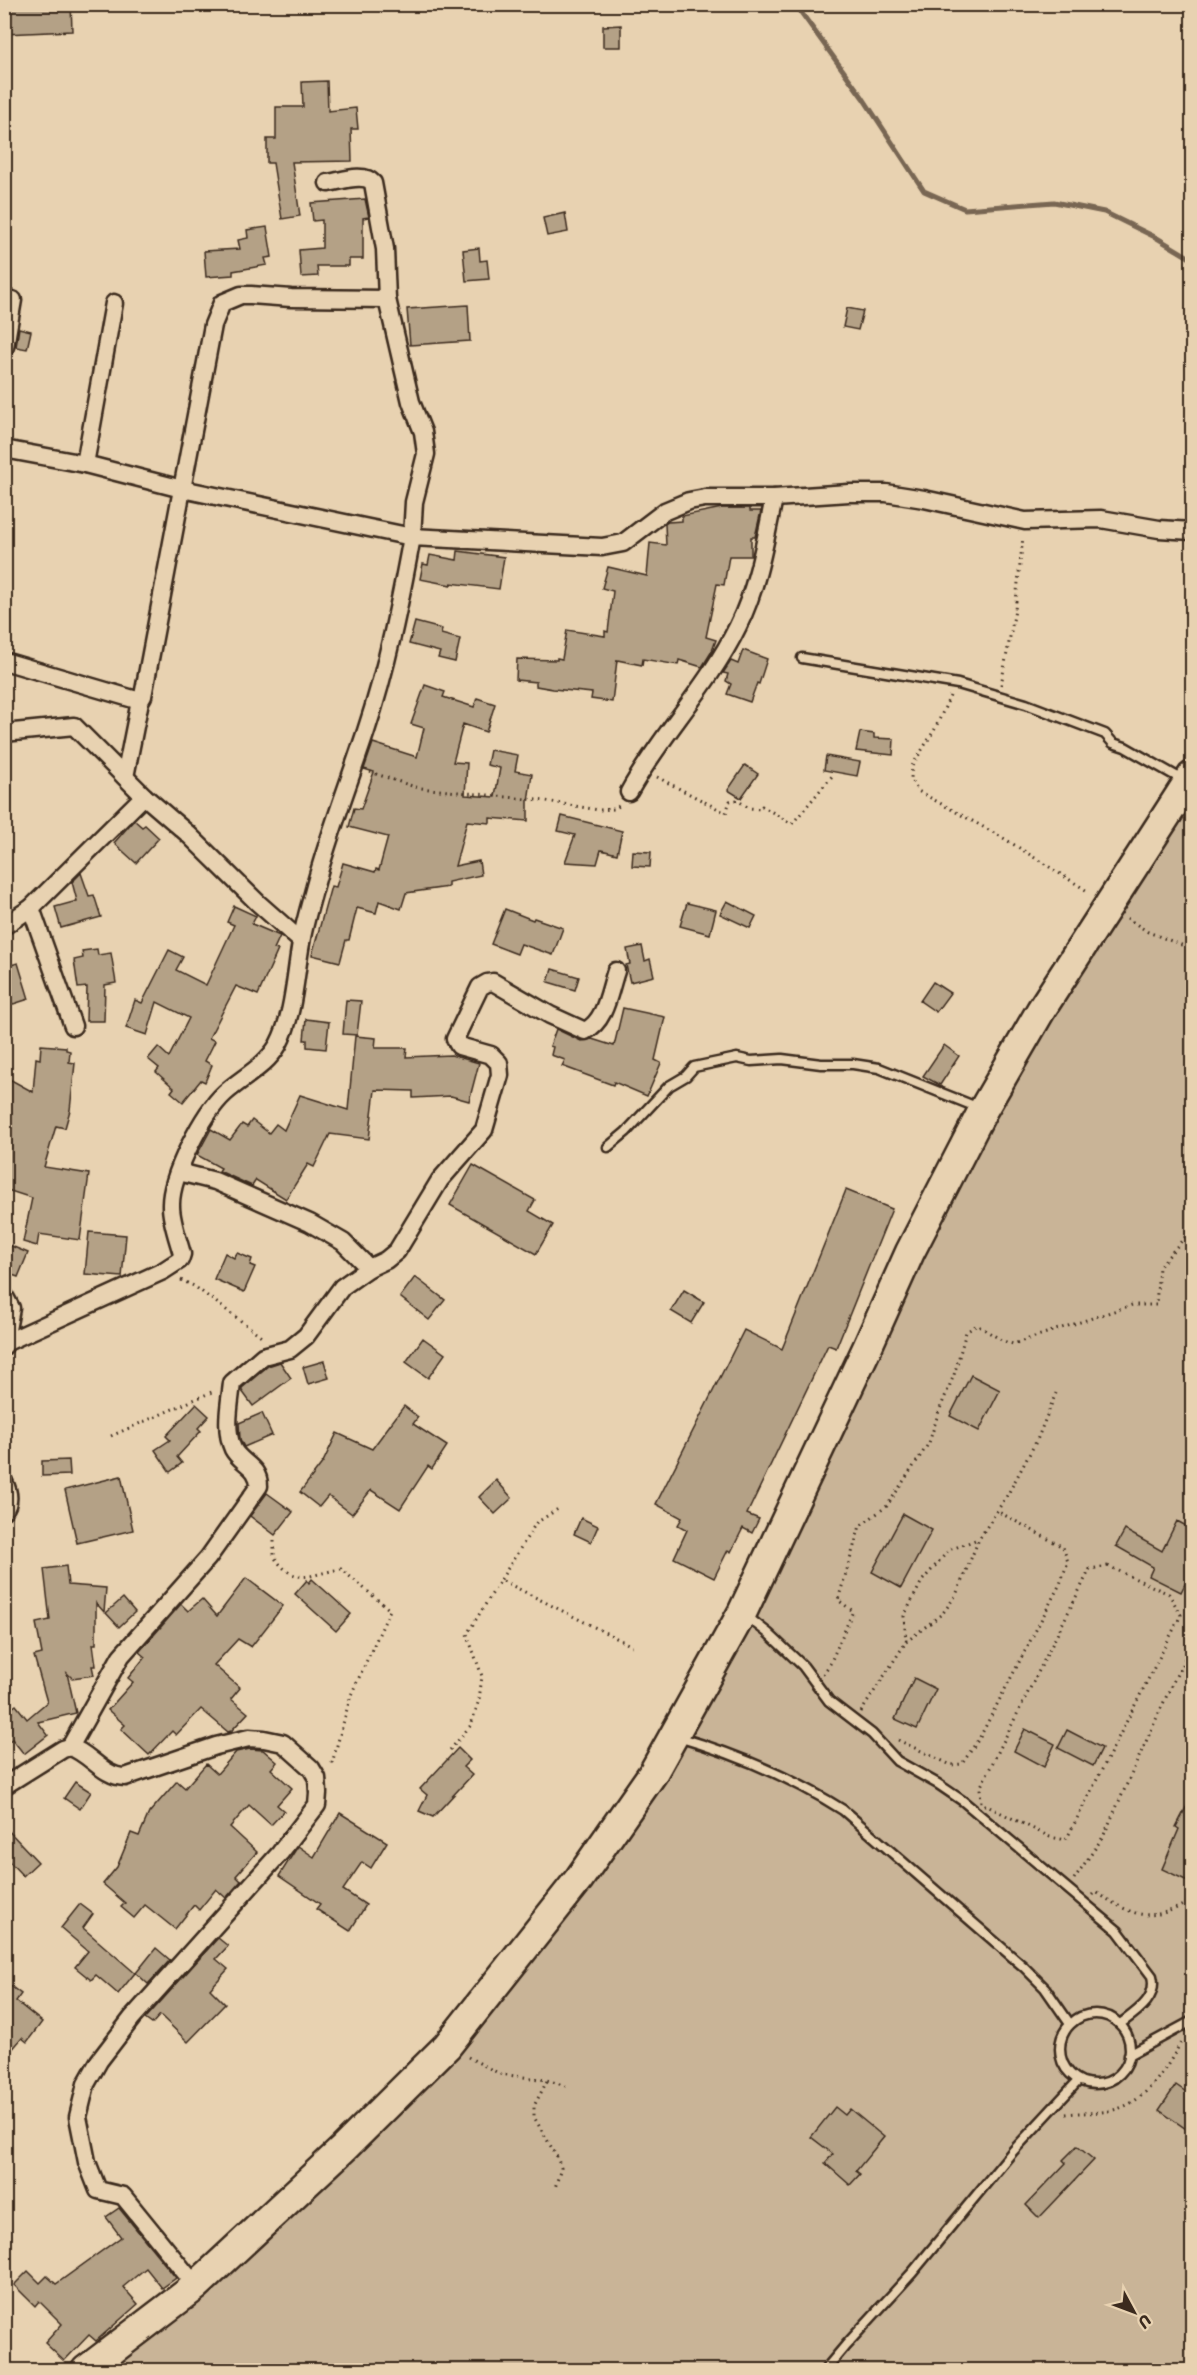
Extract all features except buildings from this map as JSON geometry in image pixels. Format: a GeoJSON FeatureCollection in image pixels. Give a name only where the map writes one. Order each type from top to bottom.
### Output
{"type":"FeatureCollection","features":[{"type":"Feature","properties":{"kind":"highway"},"geometry":{"type":"LineString","coordinates":[[86,2370],[196,2286],[344,2148],[447,2046],[579,1880],[653,1773],[742,1613],[910,1252],[983,1110],[1041,1010],[1190,780]]}},
{"type":"Feature","properties":{"kind":"street"},"geometry":{"type":"LineString","coordinates":[[6,1344],[175,1264],[182,1254],[171,1208],[172,1188],[178,1172],[212,1107],[224,1094],[264,1063],[277,1046],[289,1011],[301,941],[317,879],[366,730],[393,635],[412,537],[414,502],[426,454],[423,432],[411,402],[387,299],[385,249],[373,183],[370,179],[363,177],[328,183]]}},
{"type":"Feature","properties":{"kind":"street"},"geometry":{"type":"LineString","coordinates":[[125,777],[213,325],[222,303],[241,295],[387,299]]}},
{"type":"Feature","properties":{"kind":"street"},"geometry":{"type":"LineString","coordinates":[[5,348],[13,300]]}},
{"type":"Feature","properties":{"kind":"street"},"geometry":{"type":"LineString","coordinates":[[85,464],[114,303]]}},
{"type":"Feature","properties":{"kind":"street"},"geometry":{"type":"LineString","coordinates":[[4,449],[85,464],[182,489],[412,537],[602,547],[623,543],[655,518],[688,501],[705,498],[774,498],[886,493],[968,507],[1025,521],[1101,519],[1159,529],[1192,531]]}},
{"type":"Feature","properties":{"kind":"street"},"geometry":{"type":"LineString","coordinates":[[629,792],[641,770],[672,730],[722,656],[738,627],[761,562],[774,498]]}},
{"type":"Feature","properties":{"kind":"street"},"geometry":{"type":"LineString","coordinates":[[4,661],[140,701]]}},
{"type":"Feature","properties":{"kind":"street"},"geometry":{"type":"LineString","coordinates":[[4,733],[74,726],[144,796],[187,833],[258,903],[301,941]]}},
{"type":"Feature","properties":{"kind":"street"},"geometry":{"type":"LineString","coordinates":[[4,926],[31,908],[144,796]]}},
{"type":"Feature","properties":{"kind":"street"},"geometry":{"type":"LineString","coordinates":[[31,908],[73,1026]]}},
{"type":"Feature","properties":{"kind":"street"},"geometry":{"type":"LineString","coordinates":[[70,1747],[121,1656],[208,1558],[259,1486],[256,1472],[234,1451],[228,1434],[232,1383],[263,1356],[290,1349],[306,1336],[342,1287],[397,1251],[440,1180],[484,1130],[500,1075],[499,1064],[491,1055],[459,1046],[455,1039],[480,987],[493,982],[550,1015],[585,1031],[593,1027],[599,1018],[616,971]]}},
{"type":"Feature","properties":{"kind":"street"},"geometry":{"type":"LineString","coordinates":[[178,1172],[214,1181],[310,1223],[343,1242],[369,1268]]}},
{"type":"Feature","properties":{"kind":"street"},"geometry":{"type":"LineString","coordinates":[[4,1295],[11,1308],[6,1344]]}},
{"type":"Feature","properties":{"kind":"street"},"geometry":{"type":"LineString","coordinates":[[4,1482],[9,1492],[9,1502],[4,1510]]}},
{"type":"Feature","properties":{"kind":"street"},"geometry":{"type":"LineString","coordinates":[[4,1786],[63,1749],[70,1747],[82,1752],[111,1774],[125,1777],[216,1746],[249,1738],[283,1743],[311,1768],[317,1778],[317,1805],[280,1853],[132,2018],[99,2061],[86,2084],[78,2117],[87,2162],[98,2190],[123,2196],[196,2286]]}},
{"type":"Feature","properties":{"kind":"lane"},"geometry":{"type":"LineString","coordinates":[[802,658],[958,684],[1000,696],[1105,734],[1113,743],[1190,780]]}},
{"type":"Feature","properties":{"kind":"lane"},"geometry":{"type":"LineString","coordinates":[[608,1147],[626,1132],[669,1086],[686,1076],[694,1067],[737,1058],[783,1059],[879,1068],[983,1110]]}},
{"type":"Feature","properties":{"kind":"lane"},"geometry":{"type":"LineString","coordinates":[[742,1613],[768,1633],[802,1666],[828,1701],[872,1734],[897,1761],[963,1801],[1118,1931],[1152,1976],[1154,1985],[1150,1998],[1120,2024]]}},
{"type":"Feature","properties":{"kind":"lane"},"geometry":{"type":"LineString","coordinates":[[675,1736],[716,1748],[774,1772],[817,1793],[843,1810],[951,1901],[1024,1967],[1045,1988],[1070,2024]]}},
{"type":"Feature","properties":{"kind":"lane"},"geometry":{"type":"LineString","coordinates":[[1130,2055],[1126,2033],[1120,2024],[1101,2014],[1089,2014],[1070,2024],[1063,2033],[1060,2043],[1059,2055],[1063,2065],[1078,2081],[1088,2084],[1110,2081],[1119,2074],[1130,2055],[1192,2021]]}},
{"type":"Feature","properties":{"kind":"lane"},"geometry":{"type":"LineString","coordinates":[[825,2370],[912,2273],[1013,2151],[1078,2081]]}},
{"type":"Feature","properties":{"kind":"path"},"geometry":{"type":"LineString","coordinates":[[1000,696],[1015,610],[1025,521]]}},
{"type":"Feature","properties":{"kind":"path"},"geometry":{"type":"LineString","coordinates":[[958,684],[946,702],[930,739],[912,766],[911,778],[918,790],[1005,839],[1148,932],[1192,949]]}},
{"type":"Feature","properties":{"kind":"path"},"geometry":{"type":"LineString","coordinates":[[353,767],[415,787],[546,801],[599,810],[614,809],[622,803],[629,792]]}},
{"type":"Feature","properties":{"kind":"path"},"geometry":{"type":"LineString","coordinates":[[641,770],[726,813],[730,801],[737,800],[749,808],[760,809],[762,806],[792,824],[833,775]]}},
{"type":"Feature","properties":{"kind":"path"},"geometry":{"type":"LineString","coordinates":[[815,1685],[830,1664],[853,1611],[838,1600],[860,1526],[887,1506],[929,1443],[954,1375],[966,1332],[977,1325],[1003,1341],[1013,1344],[1132,1305],[1156,1305],[1159,1267],[1192,1229]]}},
{"type":"Feature","properties":{"kind":"path"},"geometry":{"type":"LineString","coordinates":[[163,1271],[194,1286],[259,1332],[278,1352]]}},
{"type":"Feature","properties":{"kind":"path"},"geometry":{"type":"LineString","coordinates":[[111,1436],[232,1383]]}},
{"type":"Feature","properties":{"kind":"path"},"geometry":{"type":"LineString","coordinates":[[855,1720],[906,1642],[943,1614],[956,1595],[979,1539],[1036,1440],[1056,1393]]}},
{"type":"Feature","properties":{"kind":"path"},"geometry":{"type":"LineString","coordinates":[[450,1750],[471,1725],[479,1700],[482,1676],[467,1634],[536,1523],[558,1509]]}},
{"type":"Feature","properties":{"kind":"path"},"geometry":{"type":"LineString","coordinates":[[872,1734],[882,1731],[951,1765],[962,1764],[980,1737],[1060,1584],[1068,1562],[1063,1547],[997,1511]]}},
{"type":"Feature","properties":{"kind":"path"},"geometry":{"type":"LineString","coordinates":[[906,1642],[903,1616],[922,1581],[949,1550],[979,1539]]}},
{"type":"Feature","properties":{"kind":"path"},"geometry":{"type":"LineString","coordinates":[[274,1541],[274,1557],[288,1573],[299,1577],[341,1569],[390,1610],[351,1695],[334,1761],[318,1793]]}},
{"type":"Feature","properties":{"kind":"path"},"geometry":{"type":"LineString","coordinates":[[1108,1566],[1169,1594],[1181,1615],[1066,1840],[1050,1837],[981,1803],[980,1788],[1090,1569],[1108,1566]]}},
{"type":"Feature","properties":{"kind":"path"},"geometry":{"type":"LineString","coordinates":[[502,1581],[632,1646]]}},
{"type":"Feature","properties":{"kind":"path"},"geometry":{"type":"LineString","coordinates":[[1068,1888],[1103,1837],[1192,1645]]}},
{"type":"Feature","properties":{"kind":"path"},"geometry":{"type":"LineString","coordinates":[[1084,1902],[1096,1892],[1122,1910],[1152,1917],[1176,1910],[1192,1900]]}},
{"type":"Feature","properties":{"kind":"path"},"geometry":{"type":"LineString","coordinates":[[1046,2116],[1112,2111],[1130,2104],[1156,2081],[1192,2021]]}},
{"type":"Feature","properties":{"kind":"path"},"geometry":{"type":"LineString","coordinates":[[447,2046],[500,2074],[547,2080],[569,2087]]}},
{"type":"Feature","properties":{"kind":"path"},"geometry":{"type":"LineString","coordinates":[[547,2080],[534,2106],[534,2117],[561,2168],[555,2188]]}},
{"type":"Feature","properties":{"kind":"shaded area"},"geometry":{"type":"Polygon","coordinates":[[[1192,787],[1192,2370],[108,2370],[291,2215],[682,1743],[916,1259],[1030,1045],[1192,787]]]}},
{"type":"Feature","properties":{"kind":"waterway"},"geometry":{"type":"LineString","coordinates":[[795,4],[863,98],[924,191],[965,209],[1054,202],[1104,212],[1157,238],[1192,259]]}}]}
